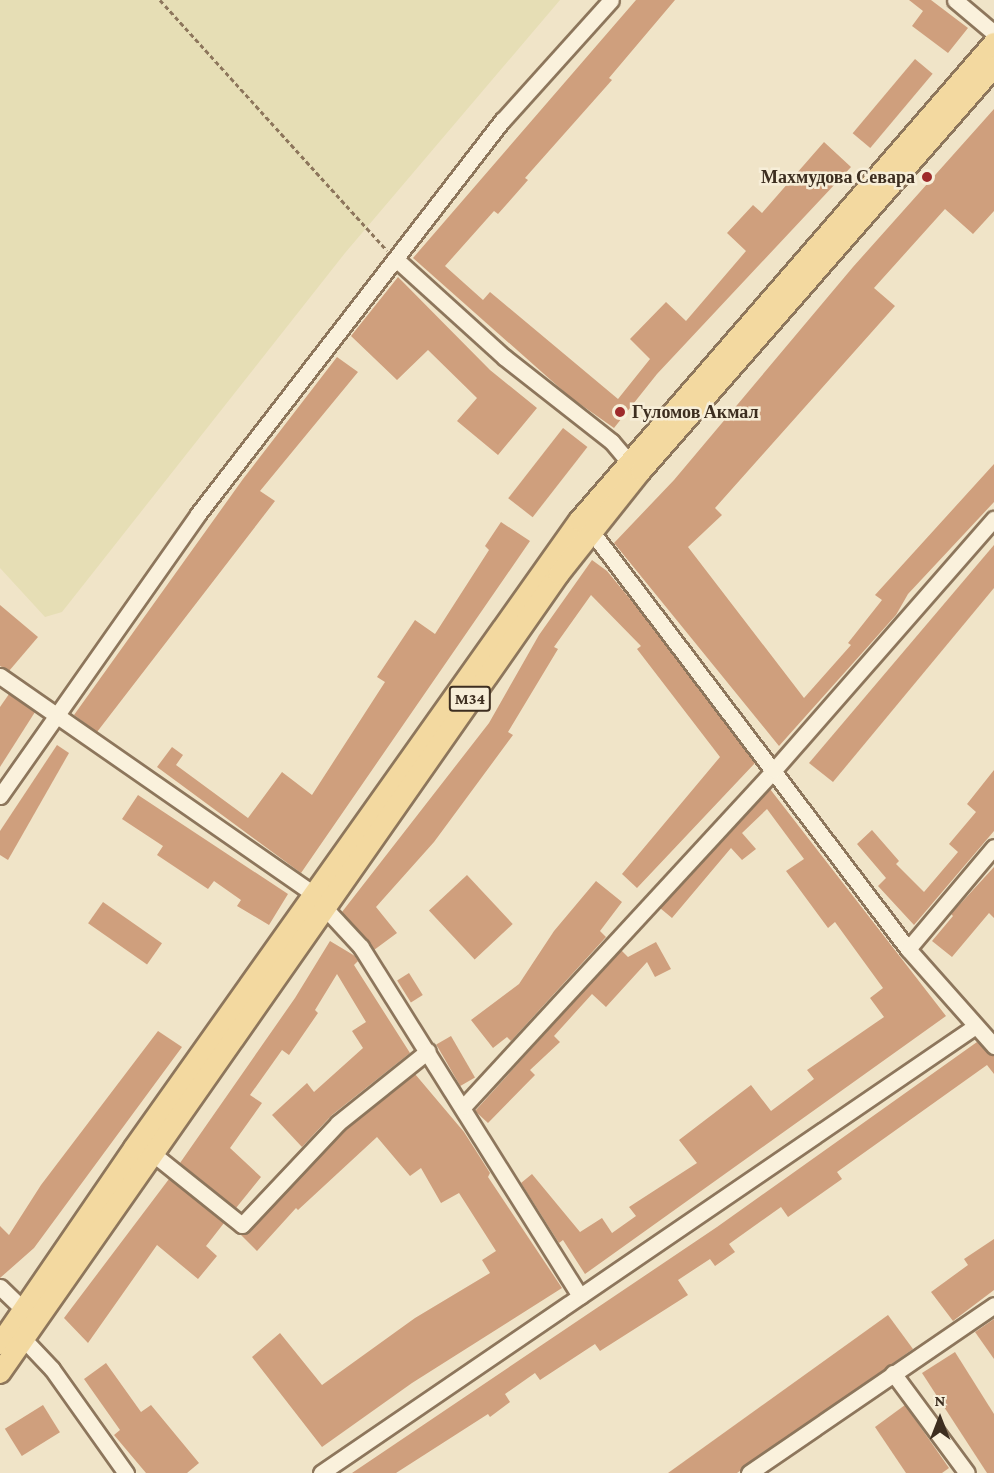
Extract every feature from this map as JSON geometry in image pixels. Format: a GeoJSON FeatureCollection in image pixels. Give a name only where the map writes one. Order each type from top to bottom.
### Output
{"type":"FeatureCollection","features":[{"type":"Feature","properties":{"kind":"main road","name":"M34"},"geometry":{"type":"LineString","coordinates":[[0,1344],[18,1332],[152,1153],[547,564],[628,461],[994,43]]}},
{"type":"Feature","properties":{"kind":"main road","name":"M34"},"geometry":{"type":"LineString","coordinates":[[0,1373],[18,1332],[24,1310],[319,901],[592,531],[994,67]]}},
{"type":"Feature","properties":{"kind":"street"},"geometry":{"type":"LineString","coordinates":[[0,796],[198,514],[397,260],[503,120],[611,0]]}},
{"type":"Feature","properties":{"kind":"street"},"geometry":{"type":"LineString","coordinates":[[955,0],[994,33]]}},
{"type":"Feature","properties":{"kind":"street"},"geometry":{"type":"LineString","coordinates":[[397,260],[504,357],[612,442],[628,461]]}},
{"type":"Feature","properties":{"kind":"street"},"geometry":{"type":"LineString","coordinates":[[464,1107],[774,770],[994,519]]}},
{"type":"Feature","properties":{"kind":"street"},"geometry":{"type":"LineString","coordinates":[[592,531],[908,949],[974,1027],[994,1046]]}},
{"type":"Feature","properties":{"kind":"street"},"geometry":{"type":"LineString","coordinates":[[0,676],[55,718],[319,901],[361,947],[464,1107],[580,1296]]}},
{"type":"Feature","properties":{"kind":"street"},"geometry":{"type":"LineString","coordinates":[[908,949],[994,847]]}},
{"type":"Feature","properties":{"kind":"street"},"geometry":{"type":"LineString","coordinates":[[321,1473],[974,1027]]}},
{"type":"Feature","properties":{"kind":"street"},"geometry":{"type":"LineString","coordinates":[[152,1153],[242,1225],[338,1123],[428,1051]]}},
{"type":"Feature","properties":{"kind":"street"},"geometry":{"type":"LineString","coordinates":[[0,1287],[24,1310]]}},
{"type":"Feature","properties":{"kind":"street"},"geometry":{"type":"LineString","coordinates":[[760,1470],[893,1373],[994,1305]]}},
{"type":"Feature","properties":{"kind":"street"},"geometry":{"type":"LineString","coordinates":[[18,1332],[126,1473]]}},
{"type":"Feature","properties":{"kind":"street"},"geometry":{"type":"LineString","coordinates":[[893,1373],[967,1473]]}},
{"type":"Feature","properties":{"kind":"path"},"geometry":{"type":"LineString","coordinates":[[160,0],[397,260]]}},
{"type":"Feature","properties":{"kind":"shaded area"},"geometry":{"type":"Polygon","coordinates":[[[0,0],[560,0],[345,253],[62,612],[45,617],[0,568],[0,0]]]}},
{"type":"Feature","properties":{"kind":"building"},"geometry":{"type":"Polygon","coordinates":[[[636,0],[675,0],[609,78],[612,80],[525,178],[528,180],[498,214],[494,211],[445,266],[483,300],[490,292],[618,399],[650,359],[630,339],[666,302],[686,321],[746,251],[727,233],[753,205],[762,213],[824,142],[851,167],[657,374],[614,428],[570,397],[413,258],[636,0]]]}},
{"type":"Feature","properties":{"kind":"building"},"geometry":{"type":"Polygon","coordinates":[[[909,0],[931,0],[968,28],[948,53],[912,26],[923,11],[909,0]]]}},
{"type":"Feature","properties":{"kind":"building"},"geometry":{"type":"Polygon","coordinates":[[[915,59],[933,74],[870,148],[853,133],[915,59]]]}},
{"type":"Feature","properties":{"kind":"building"},"geometry":{"type":"Polygon","coordinates":[[[994,109],[994,211],[973,234],[945,209],[874,288],[895,306],[715,508],[722,515],[688,547],[804,698],[851,645],[848,643],[882,600],[875,595],[994,464],[994,502],[908,594],[896,615],[779,746],[614,543],[674,480],[853,267],[994,109]]]}},
{"type":"Feature","properties":{"kind":"building"},"geometry":{"type":"Polygon","coordinates":[[[398,277],[490,370],[537,408],[498,455],[457,421],[477,398],[428,350],[397,380],[351,336],[398,277]]]}},
{"type":"Feature","properties":{"kind":"building"},"geometry":{"type":"Polygon","coordinates":[[[337,357],[358,372],[260,491],[275,501],[97,732],[74,715],[243,479],[337,357]]]}},
{"type":"Feature","properties":{"kind":"building"},"geometry":{"type":"Polygon","coordinates":[[[563,428],[587,447],[533,517],[508,498],[563,428]]]}},
{"type":"Feature","properties":{"kind":"building"},"geometry":{"type":"Polygon","coordinates":[[[501,522],[530,541],[301,873],[157,767],[172,747],[183,755],[176,765],[248,818],[282,772],[312,795],[385,682],[377,677],[415,620],[435,634],[489,550],[485,546],[501,522]]]}},
{"type":"Feature","properties":{"kind":"building"},"geometry":{"type":"Polygon","coordinates":[[[994,545],[994,588],[833,782],[809,763],[994,545]]]}},
{"type":"Feature","properties":{"kind":"building"},"geometry":{"type":"Polygon","coordinates":[[[592,560],[607,571],[635,605],[755,763],[637,888],[622,874],[720,757],[637,649],[641,646],[591,595],[554,647],[558,649],[508,732],[513,735],[434,842],[376,907],[397,933],[374,950],[342,912],[489,723],[539,635],[592,560]]]}},
{"type":"Feature","properties":{"kind":"building"},"geometry":{"type":"Polygon","coordinates":[[[0,605],[38,637],[9,671],[0,666],[0,605]]]}},
{"type":"Feature","properties":{"kind":"building"},"geometry":{"type":"Polygon","coordinates":[[[9,694],[35,712],[0,767],[0,707],[9,694]]]}},
{"type":"Feature","properties":{"kind":"building"},"geometry":{"type":"Polygon","coordinates":[[[57,745],[69,753],[8,860],[0,855],[0,831],[57,745]]]}},
{"type":"Feature","properties":{"kind":"building"},"geometry":{"type":"Polygon","coordinates":[[[994,770],[994,831],[914,925],[878,886],[886,878],[857,844],[872,830],[899,861],[896,864],[924,892],[958,852],[949,844],[976,812],[967,804],[994,770]]]}},
{"type":"Feature","properties":{"kind":"building"},"geometry":{"type":"Polygon","coordinates":[[[770,789],[946,1016],[585,1274],[563,1240],[559,1243],[521,1183],[532,1174],[580,1232],[602,1218],[612,1233],[636,1216],[629,1207],[697,1163],[679,1140],[751,1085],[771,1111],[814,1079],[807,1070],[884,1017],[870,998],[883,988],[835,922],[828,928],[786,871],[804,859],[767,809],[742,833],[756,849],[742,860],[731,848],[672,918],[660,908],[770,789]]]}},
{"type":"Feature","properties":{"kind":"building"},"geometry":{"type":"Polygon","coordinates":[[[138,795],[288,894],[269,925],[237,906],[241,900],[214,881],[208,889],[157,855],[163,846],[122,819],[138,795]]]}},
{"type":"Feature","properties":{"kind":"building"},"geometry":{"type":"Polygon","coordinates":[[[994,867],[994,918],[989,913],[952,957],[932,941],[953,916],[951,914],[994,867]]]}},
{"type":"Feature","properties":{"kind":"building"},"geometry":{"type":"Polygon","coordinates":[[[467,875],[513,924],[475,959],[429,910],[467,875]]]}},
{"type":"Feature","properties":{"kind":"building"},"geometry":{"type":"Polygon","coordinates":[[[596,881],[622,902],[600,931],[606,937],[511,1041],[507,1037],[493,1048],[471,1020],[519,984],[554,931],[596,881]]]}},
{"type":"Feature","properties":{"kind":"building"},"geometry":{"type":"Polygon","coordinates":[[[103,902],[162,943],[147,965],[88,923],[103,902]]]}},
{"type":"Feature","properties":{"kind":"building"},"geometry":{"type":"Polygon","coordinates":[[[330,941],[355,956],[358,961],[354,965],[410,1053],[332,1115],[302,1147],[272,1115],[307,1083],[314,1092],[363,1048],[352,1031],[366,1022],[337,974],[315,1010],[318,1013],[289,1055],[282,1050],[250,1095],[262,1103],[230,1148],[261,1177],[236,1208],[180,1163],[295,998],[330,941]]]}},
{"type":"Feature","properties":{"kind":"building"},"geometry":{"type":"Polygon","coordinates":[[[656,942],[671,969],[655,977],[647,962],[606,1007],[592,994],[554,1036],[560,1042],[530,1070],[535,1075],[488,1123],[475,1111],[621,950],[628,957],[656,942]]]}},
{"type":"Feature","properties":{"kind":"building"},"geometry":{"type":"Polygon","coordinates":[[[409,973],[423,995],[411,1002],[397,980],[409,973]]]}},
{"type":"Feature","properties":{"kind":"building"},"geometry":{"type":"Polygon","coordinates":[[[158,1031],[182,1047],[34,1248],[0,1278],[0,1226],[9,1235],[41,1185],[158,1031]]]}},
{"type":"Feature","properties":{"kind":"building"},"geometry":{"type":"Polygon","coordinates":[[[451,1036],[475,1078],[460,1086],[436,1044],[451,1036]]]}},
{"type":"Feature","properties":{"kind":"building"},"geometry":{"type":"Polygon","coordinates":[[[977,1042],[994,1056],[994,1074],[987,1065],[837,1172],[842,1179],[788,1217],[781,1207],[729,1244],[735,1252],[715,1266],[710,1259],[678,1280],[688,1295],[600,1351],[595,1344],[540,1380],[535,1373],[505,1394],[510,1402],[490,1417],[488,1414],[396,1473],[352,1473],[717,1227],[977,1042]]]}},
{"type":"Feature","properties":{"kind":"building"},"geometry":{"type":"Polygon","coordinates":[[[415,1074],[464,1132],[490,1173],[488,1177],[562,1288],[412,1383],[322,1447],[252,1357],[280,1333],[322,1385],[415,1318],[490,1273],[482,1260],[496,1251],[459,1193],[441,1203],[421,1168],[410,1176],[377,1137],[298,1210],[296,1208],[257,1251],[240,1234],[249,1232],[345,1130],[415,1074]]]}},
{"type":"Feature","properties":{"kind":"building"},"geometry":{"type":"Polygon","coordinates":[[[169,1179],[224,1223],[206,1246],[217,1256],[198,1279],[157,1245],[88,1343],[64,1318],[169,1179]]]}},
{"type":"Feature","properties":{"kind":"building"},"geometry":{"type":"Polygon","coordinates":[[[994,1239],[994,1290],[953,1321],[931,1292],[968,1265],[964,1259],[994,1239]]]}},
{"type":"Feature","properties":{"kind":"building"},"geometry":{"type":"Polygon","coordinates":[[[888,1315],[913,1349],[737,1473],[668,1473],[888,1315]]]}},
{"type":"Feature","properties":{"kind":"building"},"geometry":{"type":"Polygon","coordinates":[[[994,1319],[994,1359],[975,1332],[994,1319]]]}},
{"type":"Feature","properties":{"kind":"building"},"geometry":{"type":"Polygon","coordinates":[[[955,1352],[994,1414],[994,1473],[987,1473],[922,1373],[955,1352]]]}},
{"type":"Feature","properties":{"kind":"building"},"geometry":{"type":"Polygon","coordinates":[[[106,1363],[141,1412],[151,1405],[199,1463],[187,1473],[146,1473],[114,1435],[120,1430],[84,1379],[106,1363]]]}},
{"type":"Feature","properties":{"kind":"building"},"geometry":{"type":"Polygon","coordinates":[[[43,1405],[60,1432],[22,1456],[5,1429],[43,1405]]]}},
{"type":"Feature","properties":{"kind":"building"},"geometry":{"type":"Polygon","coordinates":[[[905,1405],[949,1468],[942,1473],[906,1473],[875,1427],[905,1405]]]}},
{"type":"Feature","properties":{"kind":"place","name":"Махмудова Севара"},"geometry":{"type":"Point","coordinates":[927,177]}},
{"type":"Feature","properties":{"kind":"place","name":"Гуломов Акмал"},"geometry":{"type":"Point","coordinates":[620,412]}}]}
